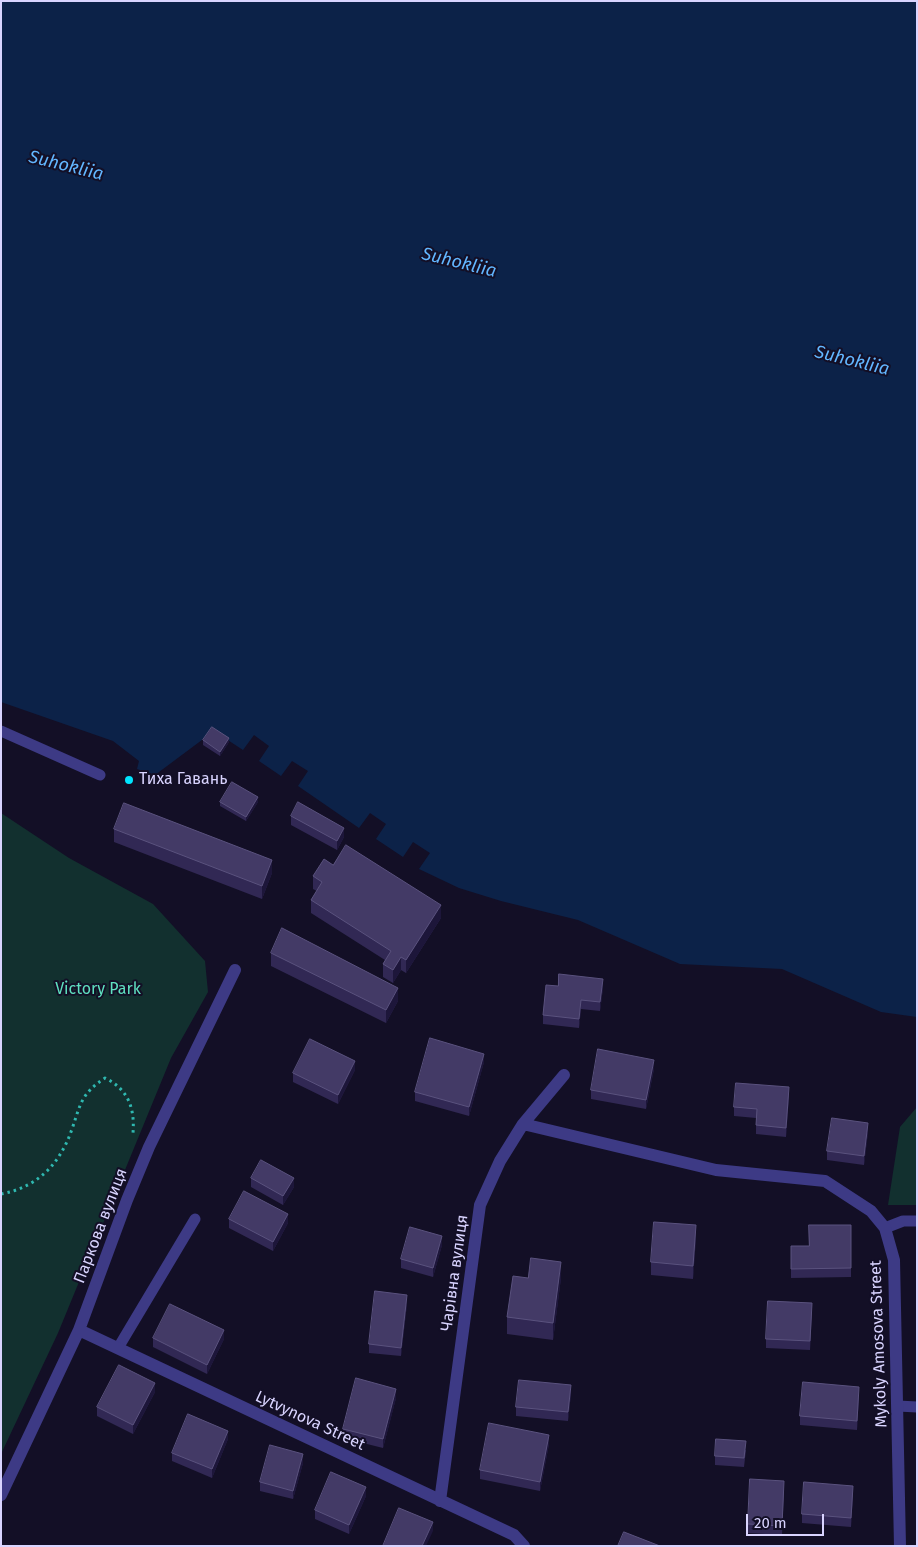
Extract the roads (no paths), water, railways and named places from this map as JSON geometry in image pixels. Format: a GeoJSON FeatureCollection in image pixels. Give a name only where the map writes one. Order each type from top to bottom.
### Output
{"type":"FeatureCollection","features":[{"type":"Feature","properties":{"kind":"street","name":"Паркова вулиця"},"geometry":{"type":"LineString","coordinates":[[1,1495],[79,1330],[127,1200],[149,1147],[235,970]]}},
{"type":"Feature","properties":{"kind":"street","name":"Чарівна вулиця"},"geometry":{"type":"LineString","coordinates":[[440,1500],[480,1205],[500,1160],[523,1124],[564,1075]]}},
{"type":"Feature","properties":{"kind":"street","name":"Mykoly Amosova Street"},"geometry":{"type":"LineString","coordinates":[[523,1124],[716,1170],[825,1181],[871,1211],[885,1228],[894,1260],[900,1546]]}},
{"type":"Feature","properties":{"kind":"street","name":"Lytvynova Street"},"geometry":{"type":"LineString","coordinates":[[79,1330],[514,1535],[524,1546]]}},
{"type":"Feature","properties":{"kind":"lane"},"geometry":{"type":"LineString","coordinates":[[1,731],[100,775]]}},
{"type":"Feature","properties":{"kind":"lane"},"geometry":{"type":"LineString","coordinates":[[118,1348],[195,1219]]}},
{"type":"Feature","properties":{"kind":"lane"},"geometry":{"type":"LineString","coordinates":[[885,1228],[902,1221],[917,1221]]}},
{"type":"Feature","properties":{"kind":"lane"},"geometry":{"type":"LineString","coordinates":[[898,1406],[917,1407]]}},
{"type":"Feature","properties":{"kind":"water","name":"Suhokliia"},"geometry":{"type":"Polygon","coordinates":[[[1,1],[917,1],[917,1017],[881,1012],[782,969],[680,964],[578,920],[501,901],[459,888],[419,869],[430,853],[413,842],[403,857],[376,839],[386,824],[370,813],[359,828],[298,786],[308,771],[292,761],[281,776],[259,761],[269,746],[254,735],[243,750],[214,731],[155,775],[137,769],[139,761],[113,741],[1,702],[1,1]]]}},
{"type":"Feature","properties":{"kind":"place","name":"Тиха Гавань"},"geometry":{"type":"Point","coordinates":[129,780]}},
{"type":"Feature","properties":{"kind":"park label","name":"Victory Park"},"geometry":{"type":"Point","coordinates":[98,990]}}]}
